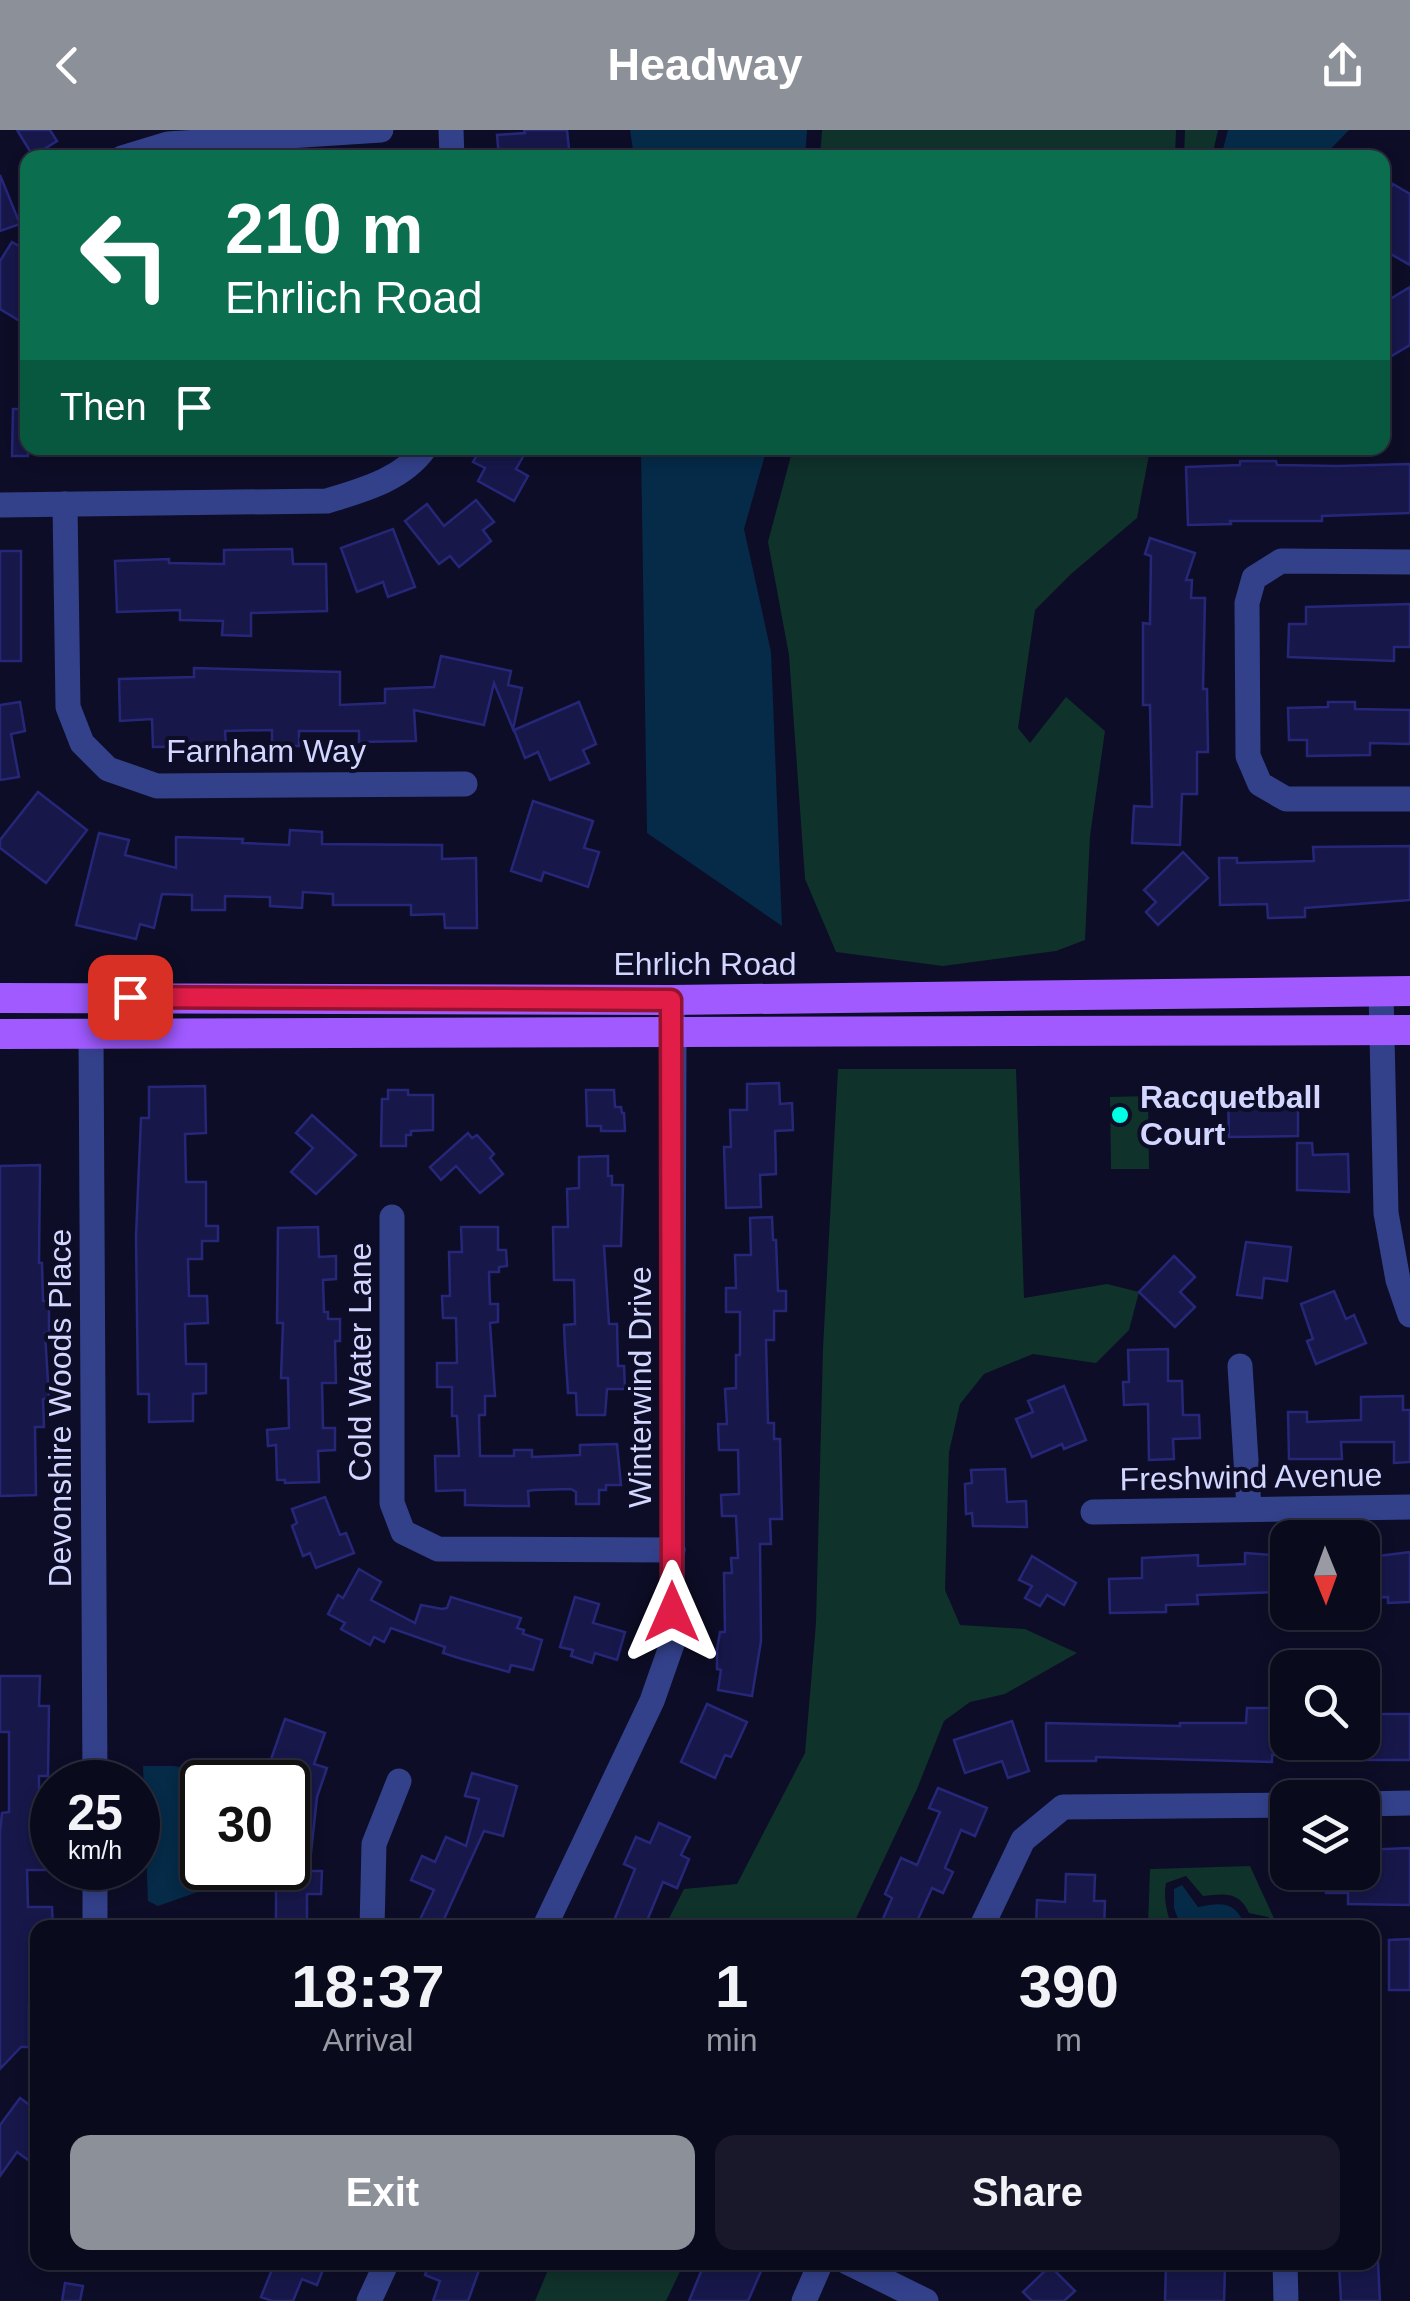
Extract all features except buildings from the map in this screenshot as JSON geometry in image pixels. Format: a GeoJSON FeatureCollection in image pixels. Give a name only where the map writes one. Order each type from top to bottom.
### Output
{"type":"FeatureCollection","features":[{"type":"Feature","properties":{"kind":"main road","name":"Ehrlich Road"},"geometry":{"type":"LineString","coordinates":[[0,998],[671,1000],[1395,991]]}},
{"type":"Feature","properties":{"kind":"main road"},"geometry":{"type":"LineString","coordinates":[[0,1034],[1396,1031]]}},
{"type":"Feature","properties":{"kind":"street"},"geometry":{"type":"LineString","coordinates":[[148,150],[168,144],[381,130]]}},
{"type":"Feature","properties":{"kind":"street"},"geometry":{"type":"LineString","coordinates":[[0,504],[327,501],[376,487],[419,455]]}},
{"type":"Feature","properties":{"kind":"street","name":"Farnham Way"},"geometry":{"type":"LineString","coordinates":[[65,504],[68,707],[82,743],[108,769],[156,786],[465,784]]}},
{"type":"Feature","properties":{"kind":"street"},"geometry":{"type":"LineString","coordinates":[[1410,562],[1281,562],[1254,578],[1247,603],[1248,756],[1260,784],[1286,799],[1410,799]]}},
{"type":"Feature","properties":{"kind":"street"},"geometry":{"type":"LineString","coordinates":[[1395,991],[1398,1196],[1390,1246],[1410,1315]]}},
{"type":"Feature","properties":{"kind":"street","name":"Winterwind Drive"},"geometry":{"type":"LineString","coordinates":[[548,1920],[652,1701],[672,1644],[671,1000]]}},
{"type":"Feature","properties":{"kind":"street","name":"Devonshire Woods Place"},"geometry":{"type":"LineString","coordinates":[[91,1033],[94,1760]]}},
{"type":"Feature","properties":{"kind":"street","name":"Cold Water Lane"},"geometry":{"type":"LineString","coordinates":[[392,1217],[392,1503],[404,1532],[438,1548],[672,1550]]}},
{"type":"Feature","properties":{"kind":"street"},"geometry":{"type":"LineString","coordinates":[[1240,1366],[1249,1508]]}},
{"type":"Feature","properties":{"kind":"street","name":"Freshwind Avenue"},"geometry":{"type":"LineString","coordinates":[[1093,1512],[1410,1508]]}},
{"type":"Feature","properties":{"kind":"street"},"geometry":{"type":"LineString","coordinates":[[372,1920],[374,1844],[399,1781]]}},
{"type":"Feature","properties":{"kind":"street"},"geometry":{"type":"LineString","coordinates":[[1380,1804],[1410,1804]]}},
{"type":"Feature","properties":{"kind":"street"},"geometry":{"type":"LineString","coordinates":[[985,1920],[1023,1840],[1063,1807],[1270,1805]]}},
{"type":"Feature","properties":{"kind":"street"},"geometry":{"type":"LineString","coordinates":[[95,1890],[95,1920]]}},
{"type":"Feature","properties":{"kind":"street"},"geometry":{"type":"LineString","coordinates":[[369,2301],[383,2270]]}},
{"type":"Feature","properties":{"kind":"street"},"geometry":{"type":"LineString","coordinates":[[804,2301],[817,2270]]}},
{"type":"Feature","properties":{"kind":"street"},"geometry":{"type":"LineString","coordinates":[[863,2270],[926,2301]]}},
{"type":"Feature","properties":{"kind":"street"},"geometry":{"type":"LineString","coordinates":[[1285,2270],[1286,2301]]}},
{"type":"Feature","properties":{"kind":"green space"},"geometry":{"type":"Polygon","coordinates":[[[822,130],[1176,130],[1175,150],[821,150],[822,130]]]}},
{"type":"Feature","properties":{"kind":"green space"},"geometry":{"type":"Polygon","coordinates":[[[1185,130],[1218,130],[1214,150],[1184,150],[1185,130]]]}},
{"type":"Feature","properties":{"kind":"green space"},"geometry":{"type":"Polygon","coordinates":[[[791,455],[1149,455],[1137,518],[1035,610],[1018,728],[1030,743],[1066,697],[1105,731],[1090,836],[1085,940],[1056,951],[943,966],[836,952],[805,879],[789,655],[768,542],[791,455]]]}},
{"type":"Feature","properties":{"kind":"green space"},"geometry":{"type":"Polygon","coordinates":[[[838,1069],[1016,1069],[1024,1298],[1107,1284],[1139,1292],[1129,1330],[1096,1363],[1033,1354],[984,1374],[960,1404],[949,1452],[945,1590],[960,1625],[1025,1629],[1077,1653],[1005,1694],[970,1702],[944,1721],[917,1789],[855,1920],[668,1920],[684,1889],[737,1884],[805,1753],[816,1623],[823,1348],[838,1069]]]}},
{"type":"Feature","properties":{"kind":"green space"},"geometry":{"type":"Polygon","coordinates":[[[1148,1096],[1149,1169],[1111,1169],[1110,1097],[1148,1096]]]}},
{"type":"Feature","properties":{"kind":"green space"},"geometry":{"type":"Polygon","coordinates":[[[1250,1866],[1275,1920],[1249,1913],[1236,1897],[1203,1896],[1186,1876],[1166,1883],[1170,1920],[1148,1920],[1150,1869],[1250,1866]]]}},
{"type":"Feature","properties":{"kind":"green space"},"geometry":{"type":"Polygon","coordinates":[[[548,2270],[681,2270],[666,2301],[535,2301],[548,2270]]]}},
{"type":"Feature","properties":{"kind":"water"},"geometry":{"type":"Polygon","coordinates":[[[630,130],[807,130],[806,150],[633,150],[630,130]]]}},
{"type":"Feature","properties":{"kind":"water"},"geometry":{"type":"Polygon","coordinates":[[[1228,130],[1349,130],[1330,150],[1223,150],[1228,130]]]}},
{"type":"Feature","properties":{"kind":"water"},"geometry":{"type":"Polygon","coordinates":[[[641,455],[765,455],[744,529],[771,652],[782,926],[647,833],[641,455]]]}},
{"type":"Feature","properties":{"kind":"water"},"geometry":{"type":"Polygon","coordinates":[[[160,1766],[180,1767],[180,1890],[203,1890],[158,1906],[148,1901],[148,1890],[160,1890],[160,1766]]]}},
{"type":"Feature","properties":{"kind":"water"},"geometry":{"type":"Polygon","coordinates":[[[1182,1885],[1198,1907],[1230,1906],[1242,1920],[1178,1920],[1174,1889],[1182,1885]]]}},
{"type":"Feature","properties":{"kind":"place","name":"Racquetball Court"},"geometry":{"type":"Point","coordinates":[1120,1115]}},
{"type":"Feature","properties":{"kind":"route"},"geometry":{"type":"LineString","coordinates":[[130,997],[671,1000],[672,1612]]}}]}
